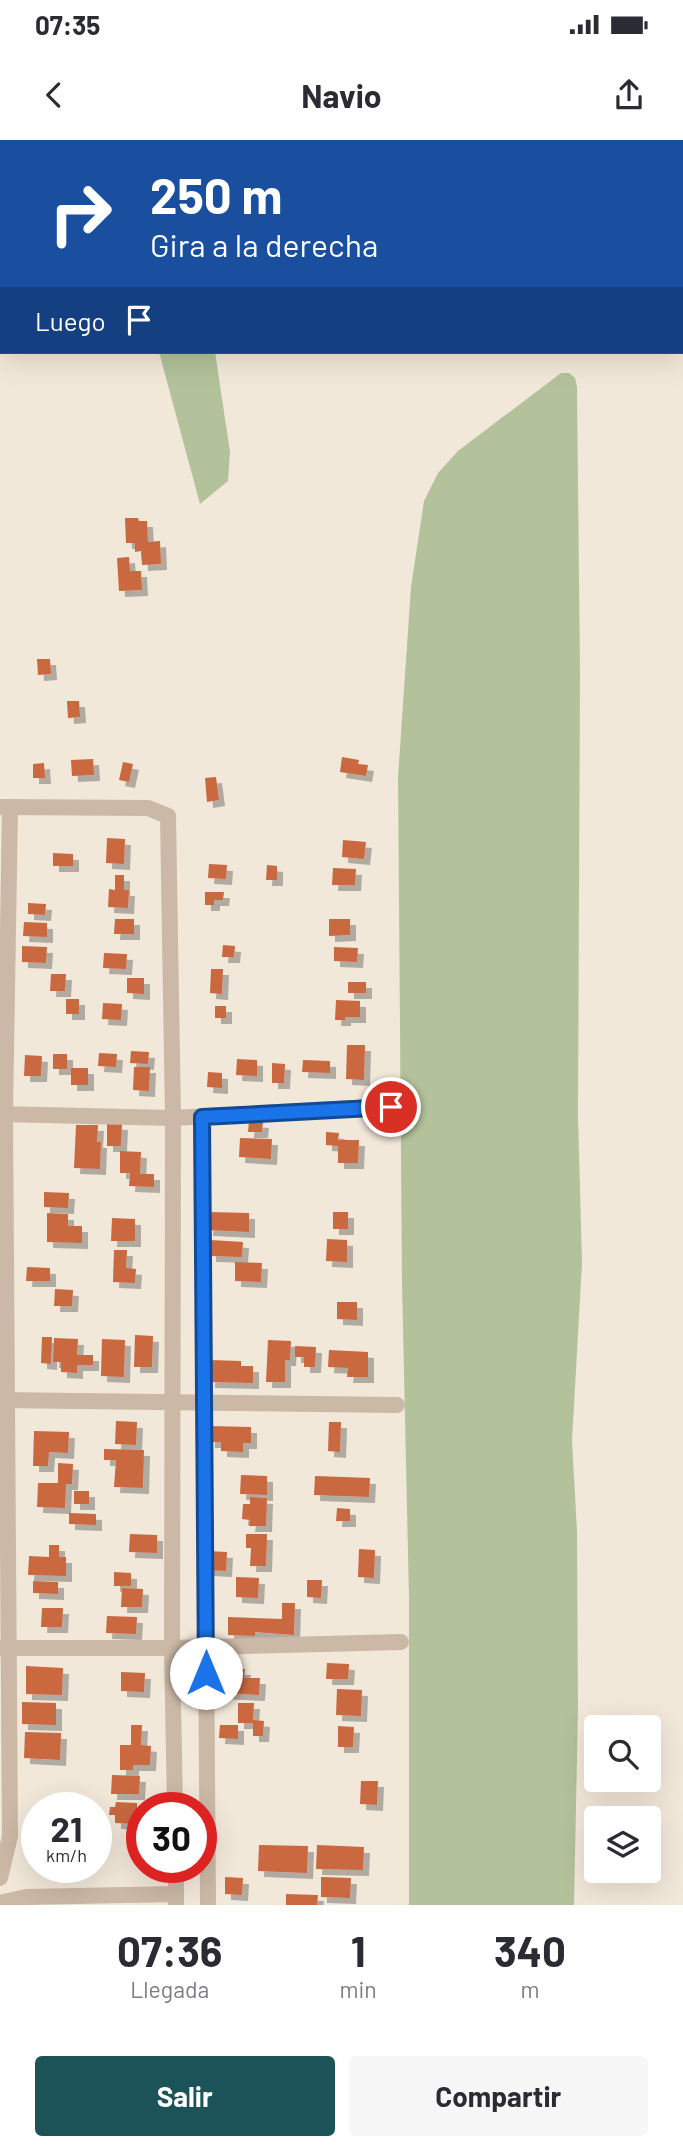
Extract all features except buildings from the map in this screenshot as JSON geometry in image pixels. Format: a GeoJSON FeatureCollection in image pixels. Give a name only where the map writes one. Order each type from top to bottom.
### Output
{"type":"FeatureCollection","features":[{"type":"Feature","properties":{"kind":"street"},"geometry":{"type":"LineString","coordinates":[[0,1878],[10,1836],[4,1648],[5,807],[148,808],[168,816],[173,1118],[172,1648],[175,1792]]}},
{"type":"Feature","properties":{"kind":"street"},"geometry":{"type":"LineString","coordinates":[[3,1114],[173,1118],[391,1107]]}},
{"type":"Feature","properties":{"kind":"street"},"geometry":{"type":"LineString","coordinates":[[202,1117],[208,1905]]}},
{"type":"Feature","properties":{"kind":"street"},"geometry":{"type":"LineString","coordinates":[[3,1401],[397,1405]]}},
{"type":"Feature","properties":{"kind":"street"},"geometry":{"type":"LineString","coordinates":[[4,1648],[206,1648],[401,1642]]}},
{"type":"Feature","properties":{"kind":"street"},"geometry":{"type":"LineString","coordinates":[[0,1903],[26,1897],[176,1899]]}},
{"type":"Feature","properties":{"kind":"green space"},"geometry":{"type":"Polygon","coordinates":[[[160,354],[215,354],[230,452],[228,481],[200,504],[160,354]]]}},
{"type":"Feature","properties":{"kind":"green space"},"geometry":{"type":"Polygon","coordinates":[[[561,373],[569,373],[575,378],[577,387],[580,673],[578,1116],[582,1263],[572,1441],[577,1531],[578,1708],[574,1905],[409,1905],[409,1599],[402,1283],[398,777],[411,587],[424,501],[438,473],[458,451],[561,373]]]}},
{"type":"Feature","properties":{"kind":"route"},"geometry":{"type":"LineString","coordinates":[[206,1673],[202,1117],[391,1107]]}}]}
